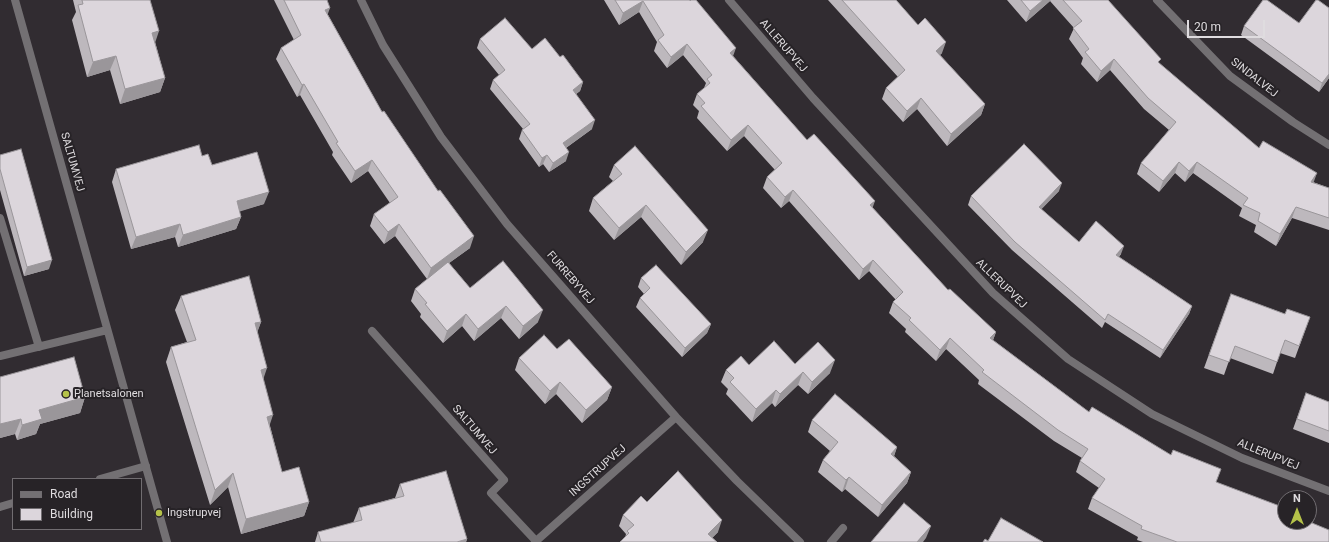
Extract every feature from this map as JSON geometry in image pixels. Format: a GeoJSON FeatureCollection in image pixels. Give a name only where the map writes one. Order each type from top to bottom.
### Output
{"type":"FeatureCollection","features":[{"type":"Feature","properties":{"kind":"street","name":"SALTUMVEJ"},"geometry":{"type":"LineString","coordinates":[[15,0],[168,542]]}},
{"type":"Feature","properties":{"kind":"street","name":"FURREBYVEJ"},"geometry":{"type":"LineString","coordinates":[[361,0],[383,45],[441,138],[507,224],[676,417],[737,481],[800,542]]}},
{"type":"Feature","properties":{"kind":"street","name":"ALLERUPVEJ"},"geometry":{"type":"LineString","coordinates":[[729,0],[813,98],[993,293],[1068,359],[1152,414],[1242,458],[1329,491]]}},
{"type":"Feature","properties":{"kind":"street","name":"SINDALVEJ"},"geometry":{"type":"LineString","coordinates":[[1157,0],[1230,76],[1292,122],[1329,145]]}},
{"type":"Feature","properties":{"kind":"street"},"geometry":{"type":"LineString","coordinates":[[0,218],[40,347]]}},
{"type":"Feature","properties":{"kind":"street"},"geometry":{"type":"LineString","coordinates":[[0,356],[107,330]]}},
{"type":"Feature","properties":{"kind":"street","name":"SALTUMVEJ"},"geometry":{"type":"LineString","coordinates":[[372,331],[504,480],[491,493],[535,542]]}},
{"type":"Feature","properties":{"kind":"street","name":"INGSTRUPVEJ"},"geometry":{"type":"LineString","coordinates":[[535,542],[676,417]]}},
{"type":"Feature","properties":{"kind":"street"},"geometry":{"type":"LineString","coordinates":[[104,478],[146,466]]}},
{"type":"Feature","properties":{"kind":"street"},"geometry":{"type":"LineString","coordinates":[[0,507],[12,503]]}},
{"type":"Feature","properties":{"kind":"street"},"geometry":{"type":"LineString","coordinates":[[831,542],[843,528]]}},
{"type":"Feature","properties":{"kind":"building"},"geometry":{"type":"Polygon","coordinates":[[[82,0],[150,0],[159,31],[152,33],[165,78],[125,89],[116,56],[93,62],[78,5],[83,4],[82,0]]]}},
{"type":"Feature","properties":{"kind":"building"},"geometry":{"type":"Polygon","coordinates":[[[284,0],[327,0],[330,8],[325,10],[382,112],[384,111],[438,191],[440,190],[474,236],[431,268],[399,224],[388,232],[375,216],[374,214],[398,197],[372,160],[355,171],[336,143],[338,142],[304,84],[302,85],[281,48],[301,35],[284,0]]]}},
{"type":"Feature","properties":{"kind":"building"},"geometry":{"type":"Polygon","coordinates":[[[615,0],[696,0],[736,48],[730,53],[807,140],[814,134],[875,201],[870,205],[948,290],[950,289],[996,332],[990,338],[1089,412],[1092,407],[1171,455],[1173,450],[1221,469],[1216,482],[1277,505],[1277,530],[1317,530],[1317,525],[1329,530],[1329,542],[1177,542],[1141,529],[1142,526],[1092,498],[1105,479],[1080,461],[1088,449],[1058,430],[982,372],[984,370],[950,338],[940,350],[909,320],[911,318],[893,302],[903,292],[873,260],[863,269],[793,190],[785,197],[767,177],[782,163],[748,125],[731,140],[701,106],[705,103],[697,94],[710,83],[707,79],[712,75],[687,44],[671,57],[658,40],[664,35],[643,1],[623,13],[615,0]]]}},
{"type":"Feature","properties":{"kind":"building"},"geometry":{"type":"Polygon","coordinates":[[[842,0],[896,0],[918,25],[925,18],[946,42],[936,51],[985,104],[951,134],[921,98],[907,111],[886,88],[905,70],[842,0]]]}},
{"type":"Feature","properties":{"kind":"building"},"geometry":{"type":"Polygon","coordinates":[[[1021,0],[1043,0],[1030,11],[1021,0]]]}},
{"type":"Feature","properties":{"kind":"building"},"geometry":{"type":"Polygon","coordinates":[[[1063,0],[1108,0],[1161,59],[1158,62],[1259,148],[1263,141],[1317,173],[1311,182],[1329,188],[1329,218],[1296,207],[1280,234],[1258,221],[1260,213],[1243,205],[1248,198],[1197,162],[1189,171],[1179,162],[1163,181],[1141,163],[1176,122],[1148,98],[1114,59],[1101,71],[1085,52],[1089,49],[1073,28],[1082,21],[1063,0]]]}},
{"type":"Feature","properties":{"kind":"building"},"geometry":{"type":"Polygon","coordinates":[[[1263,0],[1267,0],[1299,23],[1316,0],[1329,8],[1329,74],[1322,83],[1244,26],[1263,0]]]}},
{"type":"Feature","properties":{"kind":"building"},"geometry":{"type":"Polygon","coordinates":[[[505,18],[532,49],[545,38],[560,57],[563,55],[583,82],[573,90],[595,120],[563,143],[569,152],[553,163],[547,155],[542,158],[522,130],[530,124],[493,80],[505,70],[480,39],[505,18]]]}},
{"type":"Feature","properties":{"kind":"building"},"geometry":{"type":"Polygon","coordinates":[[[1024,144],[1062,183],[1039,207],[1079,242],[1096,221],[1124,246],[1116,255],[1192,306],[1163,350],[1108,314],[1105,320],[1015,242],[971,196],[1024,144]]]}},
{"type":"Feature","properties":{"kind":"building"},"geometry":{"type":"Polygon","coordinates":[[[199,145],[202,156],[208,154],[212,165],[257,152],[269,192],[237,201],[241,217],[183,235],[180,224],[136,237],[116,169],[199,145]]]}},
{"type":"Feature","properties":{"kind":"building"},"geometry":{"type":"Polygon","coordinates":[[[635,146],[708,230],[686,252],[646,205],[619,228],[593,198],[622,174],[614,165],[635,146]]]}},
{"type":"Feature","properties":{"kind":"building"},"geometry":{"type":"Polygon","coordinates":[[[21,149],[52,260],[27,267],[0,169],[0,155],[21,149]]]}},
{"type":"Feature","properties":{"kind":"building"},"geometry":{"type":"Polygon","coordinates":[[[503,261],[543,310],[523,326],[506,306],[478,329],[466,314],[447,331],[415,289],[448,262],[470,288],[503,261]]]}},
{"type":"Feature","properties":{"kind":"building"},"geometry":{"type":"Polygon","coordinates":[[[656,265],[711,324],[685,348],[640,298],[650,288],[641,278],[656,265]]]}},
{"type":"Feature","properties":{"kind":"building"},"geometry":{"type":"Polygon","coordinates":[[[249,276],[261,322],[255,323],[267,368],[261,370],[273,415],[267,417],[282,472],[299,467],[309,502],[246,519],[233,473],[215,490],[171,347],[196,340],[181,296],[249,276]]]}},
{"type":"Feature","properties":{"kind":"building"},"geometry":{"type":"Polygon","coordinates":[[[1231,294],[1285,314],[1287,309],[1310,317],[1299,346],[1285,340],[1277,362],[1235,346],[1229,362],[1209,355],[1231,294]]]}},
{"type":"Feature","properties":{"kind":"building"},"geometry":{"type":"Polygon","coordinates":[[[544,335],[557,349],[569,339],[612,387],[586,410],[560,382],[550,391],[519,358],[544,335]]]}},
{"type":"Feature","properties":{"kind":"building"},"geometry":{"type":"Polygon","coordinates":[[[774,341],[795,364],[818,342],[835,360],[812,382],[803,372],[780,394],[776,390],[756,409],[730,382],[734,378],[726,370],[741,356],[749,365],[774,341]]]}},
{"type":"Feature","properties":{"kind":"building"},"geometry":{"type":"Polygon","coordinates":[[[74,357],[85,397],[39,410],[42,419],[22,425],[21,419],[0,424],[0,377],[74,357]]]}},
{"type":"Feature","properties":{"kind":"building"},"geometry":{"type":"Polygon","coordinates":[[[1306,393],[1329,402],[1329,431],[1297,419],[1306,393]]]}},
{"type":"Feature","properties":{"kind":"building"},"geometry":{"type":"Polygon","coordinates":[[[835,394],[897,447],[891,454],[911,472],[882,505],[849,477],[846,480],[823,460],[838,442],[812,420],[835,394]]]}},
{"type":"Feature","properties":{"kind":"building"},"geometry":{"type":"Polygon","coordinates":[[[446,471],[467,539],[457,542],[321,542],[318,532],[362,520],[359,508],[404,496],[400,484],[446,471]]]}},
{"type":"Feature","properties":{"kind":"building"},"geometry":{"type":"Polygon","coordinates":[[[678,471],[722,520],[708,534],[717,542],[620,542],[629,533],[627,531],[634,525],[623,515],[641,496],[647,502],[678,471]]]}},
{"type":"Feature","properties":{"kind":"building"},"geometry":{"type":"Polygon","coordinates":[[[904,503],[931,526],[917,542],[871,542],[904,503]]]}},
{"type":"Feature","properties":{"kind":"building"},"geometry":{"type":"Polygon","coordinates":[[[1001,518],[1043,542],[983,542],[985,539],[988,541],[1001,518]]]}},
{"type":"Feature","properties":{"kind":"place","name":"Planetsalonen"},"geometry":{"type":"Point","coordinates":[66,394]}},
{"type":"Feature","properties":{"kind":"place","name":"Ingstrupvej"},"geometry":{"type":"Point","coordinates":[159,513]}}]}
